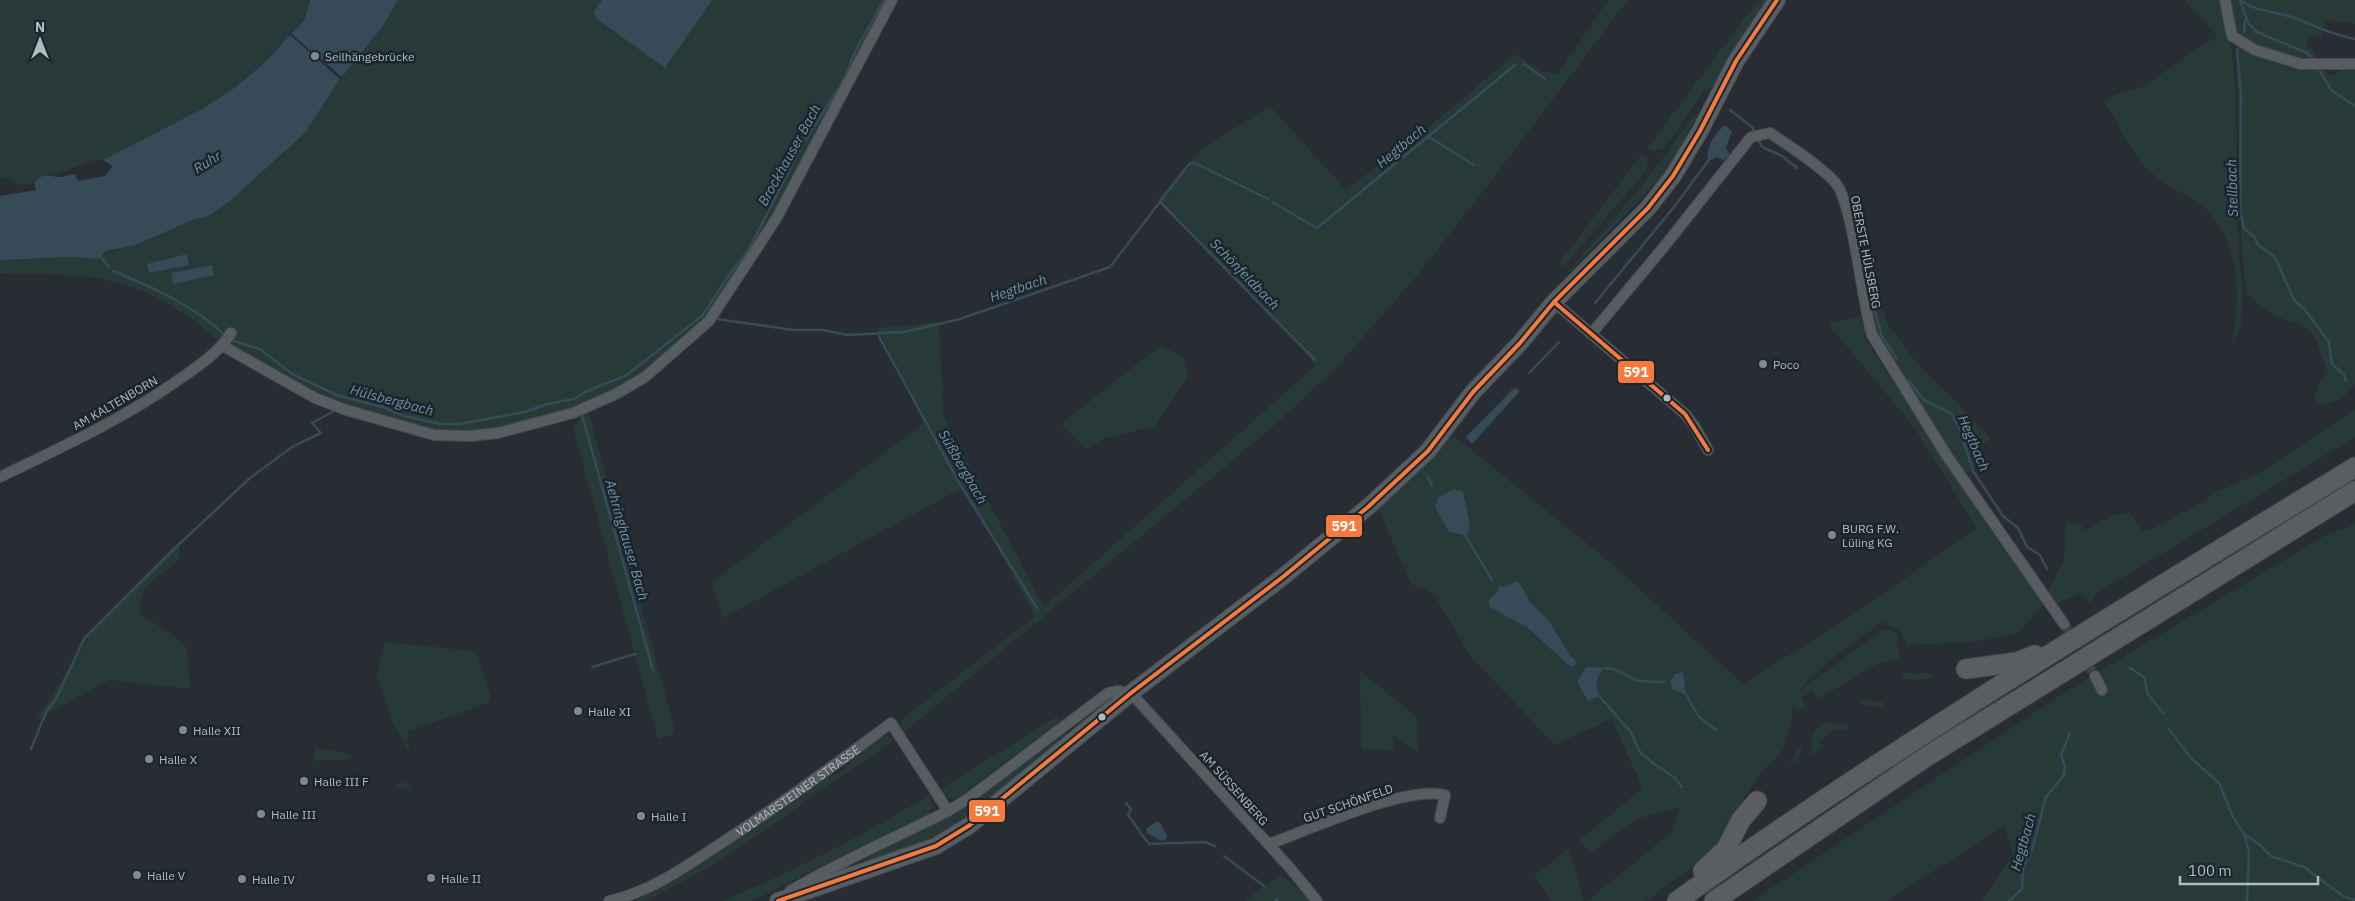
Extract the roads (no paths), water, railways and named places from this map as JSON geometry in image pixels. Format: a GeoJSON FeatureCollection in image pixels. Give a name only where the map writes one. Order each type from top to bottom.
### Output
{"type":"FeatureCollection","features":[{"type":"Feature","properties":{"kind":"highway"},"geometry":{"type":"LineString","coordinates":[[1677,901],[1914,740],[2066,643],[2355,467]]}},
{"type":"Feature","properties":{"kind":"highway"},"geometry":{"type":"LineString","coordinates":[[1714,901],[1926,756],[2355,491]]}},
{"type":"Feature","properties":{"kind":"highway"},"geometry":{"type":"LineString","coordinates":[[2271,542],[2355,506]]}},
{"type":"Feature","properties":{"kind":"highway"},"geometry":{"type":"LineString","coordinates":[[1966,669],[2017,662],[2066,643]]}},
{"type":"Feature","properties":{"kind":"highway"},"geometry":{"type":"LineString","coordinates":[[1671,901],[1726,849],[1741,820],[1756,801]]}},
{"type":"Feature","properties":{"kind":"main road"},"geometry":{"type":"LineString","coordinates":[[778,901],[936,846],[1002,800],[1130,693],[1284,576],[1368,507],[1428,451],[1473,392],[1520,343],[1554,302],[1648,208],[1673,176],[1700,131],[1736,61],[1776,0]]}},
{"type":"Feature","properties":{"kind":"street"},"geometry":{"type":"LineString","coordinates":[[222,346],[315,398],[346,410],[434,435],[471,436],[498,434],[573,413],[616,394],[645,377],[709,321],[776,219],[892,0]]}},
{"type":"Feature","properties":{"kind":"street"},"geometry":{"type":"LineString","coordinates":[[2224,0],[2232,36],[2255,50],[2302,64],[2355,64]]}},
{"type":"Feature","properties":{"kind":"street","name":"OBERSTE HÜLSBERG"},"geometry":{"type":"LineString","coordinates":[[1592,334],[1751,137],[1761,133],[1770,133],[1835,182],[1842,194],[1857,255],[1867,318],[1872,335],[1947,456],[2064,624]]}},
{"type":"Feature","properties":{"kind":"street"},"geometry":{"type":"LineString","coordinates":[[1554,302],[1685,414],[1708,450]]}},
{"type":"Feature","properties":{"kind":"street","name":"AM KALTENBORN"},"geometry":{"type":"LineString","coordinates":[[0,477],[97,430],[146,402],[204,362],[222,346],[231,334]]}},
{"type":"Feature","properties":{"kind":"street"},"geometry":{"type":"LineString","coordinates":[[2095,676],[2102,690]]}},
{"type":"Feature","properties":{"kind":"street"},"geometry":{"type":"LineString","coordinates":[[773,901],[820,874],[881,846],[969,798],[1108,693],[1117,691],[1130,693]]}},
{"type":"Feature","properties":{"kind":"street","name":"AM SÜSSENBERG"},"geometry":{"type":"LineString","coordinates":[[1130,693],[1268,844],[1317,901]]}},
{"type":"Feature","properties":{"kind":"street","name":"VOLMARSTEINER STRASSE"},"geometry":{"type":"LineString","coordinates":[[609,901],[626,897],[682,869],[778,806],[891,724],[948,811]]}},
{"type":"Feature","properties":{"kind":"street","name":"GUT SCHÖNFELD"},"geometry":{"type":"LineString","coordinates":[[1268,844],[1389,800],[1416,794],[1433,792],[1445,795],[1440,818]]}},
{"type":"Feature","properties":{"kind":"water","name":"Ruhr"},"geometry":{"type":"Polygon","coordinates":[[[310,0],[398,0],[383,26],[338,82],[305,133],[230,201],[203,218],[197,218],[136,245],[106,251],[98,259],[71,257],[0,260],[0,196],[36,190],[34,183],[45,176],[62,177],[75,174],[78,181],[105,176],[113,166],[103,160],[202,109],[236,87],[265,62],[305,19],[310,0]]]}},
{"type":"Feature","properties":{"kind":"water"},"geometry":{"type":"Polygon","coordinates":[[[602,0],[712,0],[665,68],[600,21],[593,13],[602,0]]]}},
{"type":"Feature","properties":{"kind":"water"},"geometry":{"type":"Polygon","coordinates":[[[1725,125],[1732,131],[1726,148],[1730,155],[1723,160],[1717,157],[1708,161],[1708,150],[1712,141],[1717,132],[1725,125]]]}},
{"type":"Feature","properties":{"kind":"water"},"geometry":{"type":"Polygon","coordinates":[[[187,254],[189,265],[149,273],[147,264],[187,254]]]}},
{"type":"Feature","properties":{"kind":"water"},"geometry":{"type":"Polygon","coordinates":[[[212,265],[214,275],[173,284],[171,273],[212,265]]]}},
{"type":"Feature","properties":{"kind":"water"},"geometry":{"type":"Polygon","coordinates":[[[1517,388],[1519,392],[1472,444],[1466,437],[1513,389],[1517,388]]]}},
{"type":"Feature","properties":{"kind":"water"},"geometry":{"type":"Polygon","coordinates":[[[1454,489],[1463,492],[1470,525],[1469,532],[1465,535],[1449,532],[1435,507],[1438,498],[1454,489]]]}},
{"type":"Feature","properties":{"kind":"water"},"geometry":{"type":"Polygon","coordinates":[[[1517,581],[1530,602],[1549,621],[1571,657],[1576,661],[1575,665],[1570,666],[1528,628],[1490,607],[1488,601],[1497,592],[1499,586],[1505,587],[1517,581]]]}},
{"type":"Feature","properties":{"kind":"water"},"geometry":{"type":"Polygon","coordinates":[[[1586,667],[1605,668],[1597,680],[1599,696],[1588,701],[1577,682],[1586,667]]]}},
{"type":"Feature","properties":{"kind":"water"},"geometry":{"type":"Polygon","coordinates":[[[1683,672],[1686,695],[1672,689],[1670,681],[1675,674],[1683,672]]]}},
{"type":"Feature","properties":{"kind":"water"},"geometry":{"type":"Polygon","coordinates":[[[1156,822],[1160,822],[1167,836],[1166,840],[1162,841],[1147,833],[1146,829],[1156,822]]]}},
{"type":"Feature","properties":{"kind":"waterway","name":"Hülsbergbach"},"geometry":{"type":"LineString","coordinates":[[230,340],[260,349],[292,374],[339,396],[383,407],[404,416],[441,424],[459,424],[525,412],[547,404],[574,399],[585,392],[627,375],[703,315],[729,275],[749,249],[803,144],[843,81],[856,50],[884,0]]}},
{"type":"Feature","properties":{"kind":"waterway"},"geometry":{"type":"LineString","coordinates":[[2240,0],[2258,9],[2292,17],[2330,32],[2355,39]]}},
{"type":"Feature","properties":{"kind":"waterway","name":"Hülsbergbach"},"geometry":{"type":"LineString","coordinates":[[2240,1],[2249,24],[2257,32],[2307,53],[2311,57]]}},
{"type":"Feature","properties":{"kind":"waterway","name":"Stellbach"},"geometry":{"type":"LineString","coordinates":[[2244,32],[2245,20]]}},
{"type":"Feature","properties":{"kind":"waterway","name":"Stellbach"},"geometry":{"type":"LineString","coordinates":[[2237,49],[2241,95],[2240,210],[2244,228],[2255,238],[2258,245],[2275,257],[2294,300],[2305,310],[2329,342],[2332,364],[2344,375],[2346,381]]}},
{"type":"Feature","properties":{"kind":"waterway","name":"Hegtbach"},"geometry":{"type":"LineString","coordinates":[[1524,64],[1545,79]]}},
{"type":"Feature","properties":{"kind":"waterway","name":"Hegtbach"},"geometry":{"type":"LineString","coordinates":[[1272,202],[1317,228],[1515,65]]}},
{"type":"Feature","properties":{"kind":"waterway","name":"Hülsbergbach"},"geometry":{"type":"LineString","coordinates":[[2320,71],[2331,90],[2355,106]]}},
{"type":"Feature","properties":{"kind":"waterway","name":"Hegtbach"},"geometry":{"type":"LineString","coordinates":[[1730,110],[1753,128],[1755,134]]}},
{"type":"Feature","properties":{"kind":"waterway"},"geometry":{"type":"LineString","coordinates":[[1429,137],[1474,165]]}},
{"type":"Feature","properties":{"kind":"waterway","name":"Hegtbach"},"geometry":{"type":"LineString","coordinates":[[1758,139],[1762,147],[1782,156],[1797,168]]}},
{"type":"Feature","properties":{"kind":"waterway"},"geometry":{"type":"LineString","coordinates":[[1595,303],[1674,207],[1708,161]]}},
{"type":"Feature","properties":{"kind":"waterway","name":"Hegtbach"},"geometry":{"type":"LineString","coordinates":[[717,319],[794,330],[823,330],[847,335],[904,332],[960,319],[1110,267],[1189,164],[1195,163],[1268,199]]}},
{"type":"Feature","properties":{"kind":"waterway","name":"Schönfeldbach"},"geometry":{"type":"LineString","coordinates":[[1160,202],[1315,360]]}},
{"type":"Feature","properties":{"kind":"waterway","name":"Hülsbergbach"},"geometry":{"type":"LineString","coordinates":[[98,254],[109,267]]}},
{"type":"Feature","properties":{"kind":"waterway","name":"Hülsbergbach"},"geometry":{"type":"LineString","coordinates":[[113,271],[187,306],[226,336]]}},
{"type":"Feature","properties":{"kind":"waterway","name":"Hegtbach"},"geometry":{"type":"LineString","coordinates":[[1866,279],[1882,337],[1897,359]]}},
{"type":"Feature","properties":{"kind":"waterway","name":"Süßbergbach"},"geometry":{"type":"LineString","coordinates":[[877,333],[961,486],[1037,608]]}},
{"type":"Feature","properties":{"kind":"waterway"},"geometry":{"type":"LineString","coordinates":[[1529,373],[1559,342]]}},
{"type":"Feature","properties":{"kind":"waterway","name":"Hegtbach"},"geometry":{"type":"LineString","coordinates":[[1908,380],[1924,400],[1951,413],[1960,429],[1973,471],[2003,516],[2018,528],[2027,547],[2040,555],[2047,569]]}},
{"type":"Feature","properties":{"kind":"waterway"},"geometry":{"type":"LineString","coordinates":[[31,749],[47,710],[55,701],[84,639],[175,548],[250,478],[292,447],[321,433],[312,423],[334,411]]}},
{"type":"Feature","properties":{"kind":"waterway","name":"Aehringhauser Bach"},"geometry":{"type":"LineString","coordinates":[[582,415],[653,670]]}},
{"type":"Feature","properties":{"kind":"waterway","name":"Schönfeldbach"},"geometry":{"type":"LineString","coordinates":[[1428,477],[1432,486]]}},
{"type":"Feature","properties":{"kind":"waterway","name":"Schönfeldbach"},"geometry":{"type":"LineString","coordinates":[[1465,535],[1492,580]]}},
{"type":"Feature","properties":{"kind":"waterway"},"geometry":{"type":"LineString","coordinates":[[592,667],[635,654]]}},
{"type":"Feature","properties":{"kind":"waterway"},"geometry":{"type":"LineString","coordinates":[[1605,668],[1614,669],[1638,681],[1664,682]]}},
{"type":"Feature","properties":{"kind":"waterway"},"geometry":{"type":"LineString","coordinates":[[2130,668],[2145,678],[2147,693],[2164,714]]}},
{"type":"Feature","properties":{"kind":"waterway"},"geometry":{"type":"LineString","coordinates":[[1686,695],[1699,717],[1716,730]]}},
{"type":"Feature","properties":{"kind":"waterway","name":"Schönfeldbach"},"geometry":{"type":"LineString","coordinates":[[1599,696],[1630,731],[1640,752],[1675,778],[1682,787]]}},
{"type":"Feature","properties":{"kind":"waterway"},"geometry":{"type":"LineString","coordinates":[[2168,728],[2191,758],[2219,783],[2233,817],[2244,834],[2249,851],[2247,901]]}},
{"type":"Feature","properties":{"kind":"waterway","name":"Hegtbach"},"geometry":{"type":"LineString","coordinates":[[2009,901],[2022,889],[2023,867],[2032,850],[2046,797],[2064,775],[2065,766],[2061,755],[2070,733]]}},
{"type":"Feature","properties":{"kind":"waterway","name":"Süßbergbach"},"geometry":{"type":"LineString","coordinates":[[1126,803],[1131,809],[1128,815],[1150,844],[1205,842],[1215,846]]}},
{"type":"Feature","properties":{"kind":"waterway"},"geometry":{"type":"LineString","coordinates":[[2244,834],[2259,844],[2271,856],[2304,867],[2343,896],[2355,900]]}},
{"type":"Feature","properties":{"kind":"waterway"},"geometry":{"type":"LineString","coordinates":[[1224,856],[1264,886]]}},
{"type":"Feature","properties":{"kind":"tunnel"},"geometry":{"type":"LineString","coordinates":[[2064,624],[2095,676]]}},
{"type":"Feature","properties":{"kind":"place","name":"Seilhängebrücke"},"geometry":{"type":"Point","coordinates":[315,56]}},
{"type":"Feature","properties":{"kind":"place","name":"Poco"},"geometry":{"type":"Point","coordinates":[1763,364]}},
{"type":"Feature","properties":{"kind":"place","name":"BURG F.W. Lüling KG"},"geometry":{"type":"Point","coordinates":[1832,535]}},
{"type":"Feature","properties":{"kind":"place","name":"Halle XI"},"geometry":{"type":"Point","coordinates":[578,711]}},
{"type":"Feature","properties":{"kind":"place","name":"Halle XII"},"geometry":{"type":"Point","coordinates":[183,730]}},
{"type":"Feature","properties":{"kind":"place","name":"Halle X"},"geometry":{"type":"Point","coordinates":[149,759]}},
{"type":"Feature","properties":{"kind":"place","name":"Halle III F"},"geometry":{"type":"Point","coordinates":[304,781]}},
{"type":"Feature","properties":{"kind":"place","name":"Halle III"},"geometry":{"type":"Point","coordinates":[261,814]}},
{"type":"Feature","properties":{"kind":"place","name":"Halle I"},"geometry":{"type":"Point","coordinates":[641,816]}},
{"type":"Feature","properties":{"kind":"place","name":"Halle V"},"geometry":{"type":"Point","coordinates":[137,875]}},
{"type":"Feature","properties":{"kind":"place","name":"Halle II"},"geometry":{"type":"Point","coordinates":[431,878]}},
{"type":"Feature","properties":{"kind":"place","name":"Halle IV"},"geometry":{"type":"Point","coordinates":[242,879]}},
{"type":"Feature","properties":{"kind":"water label","name":"Brockhauser Bach"},"geometry":{"type":"Point","coordinates":[789,155]}}]}
